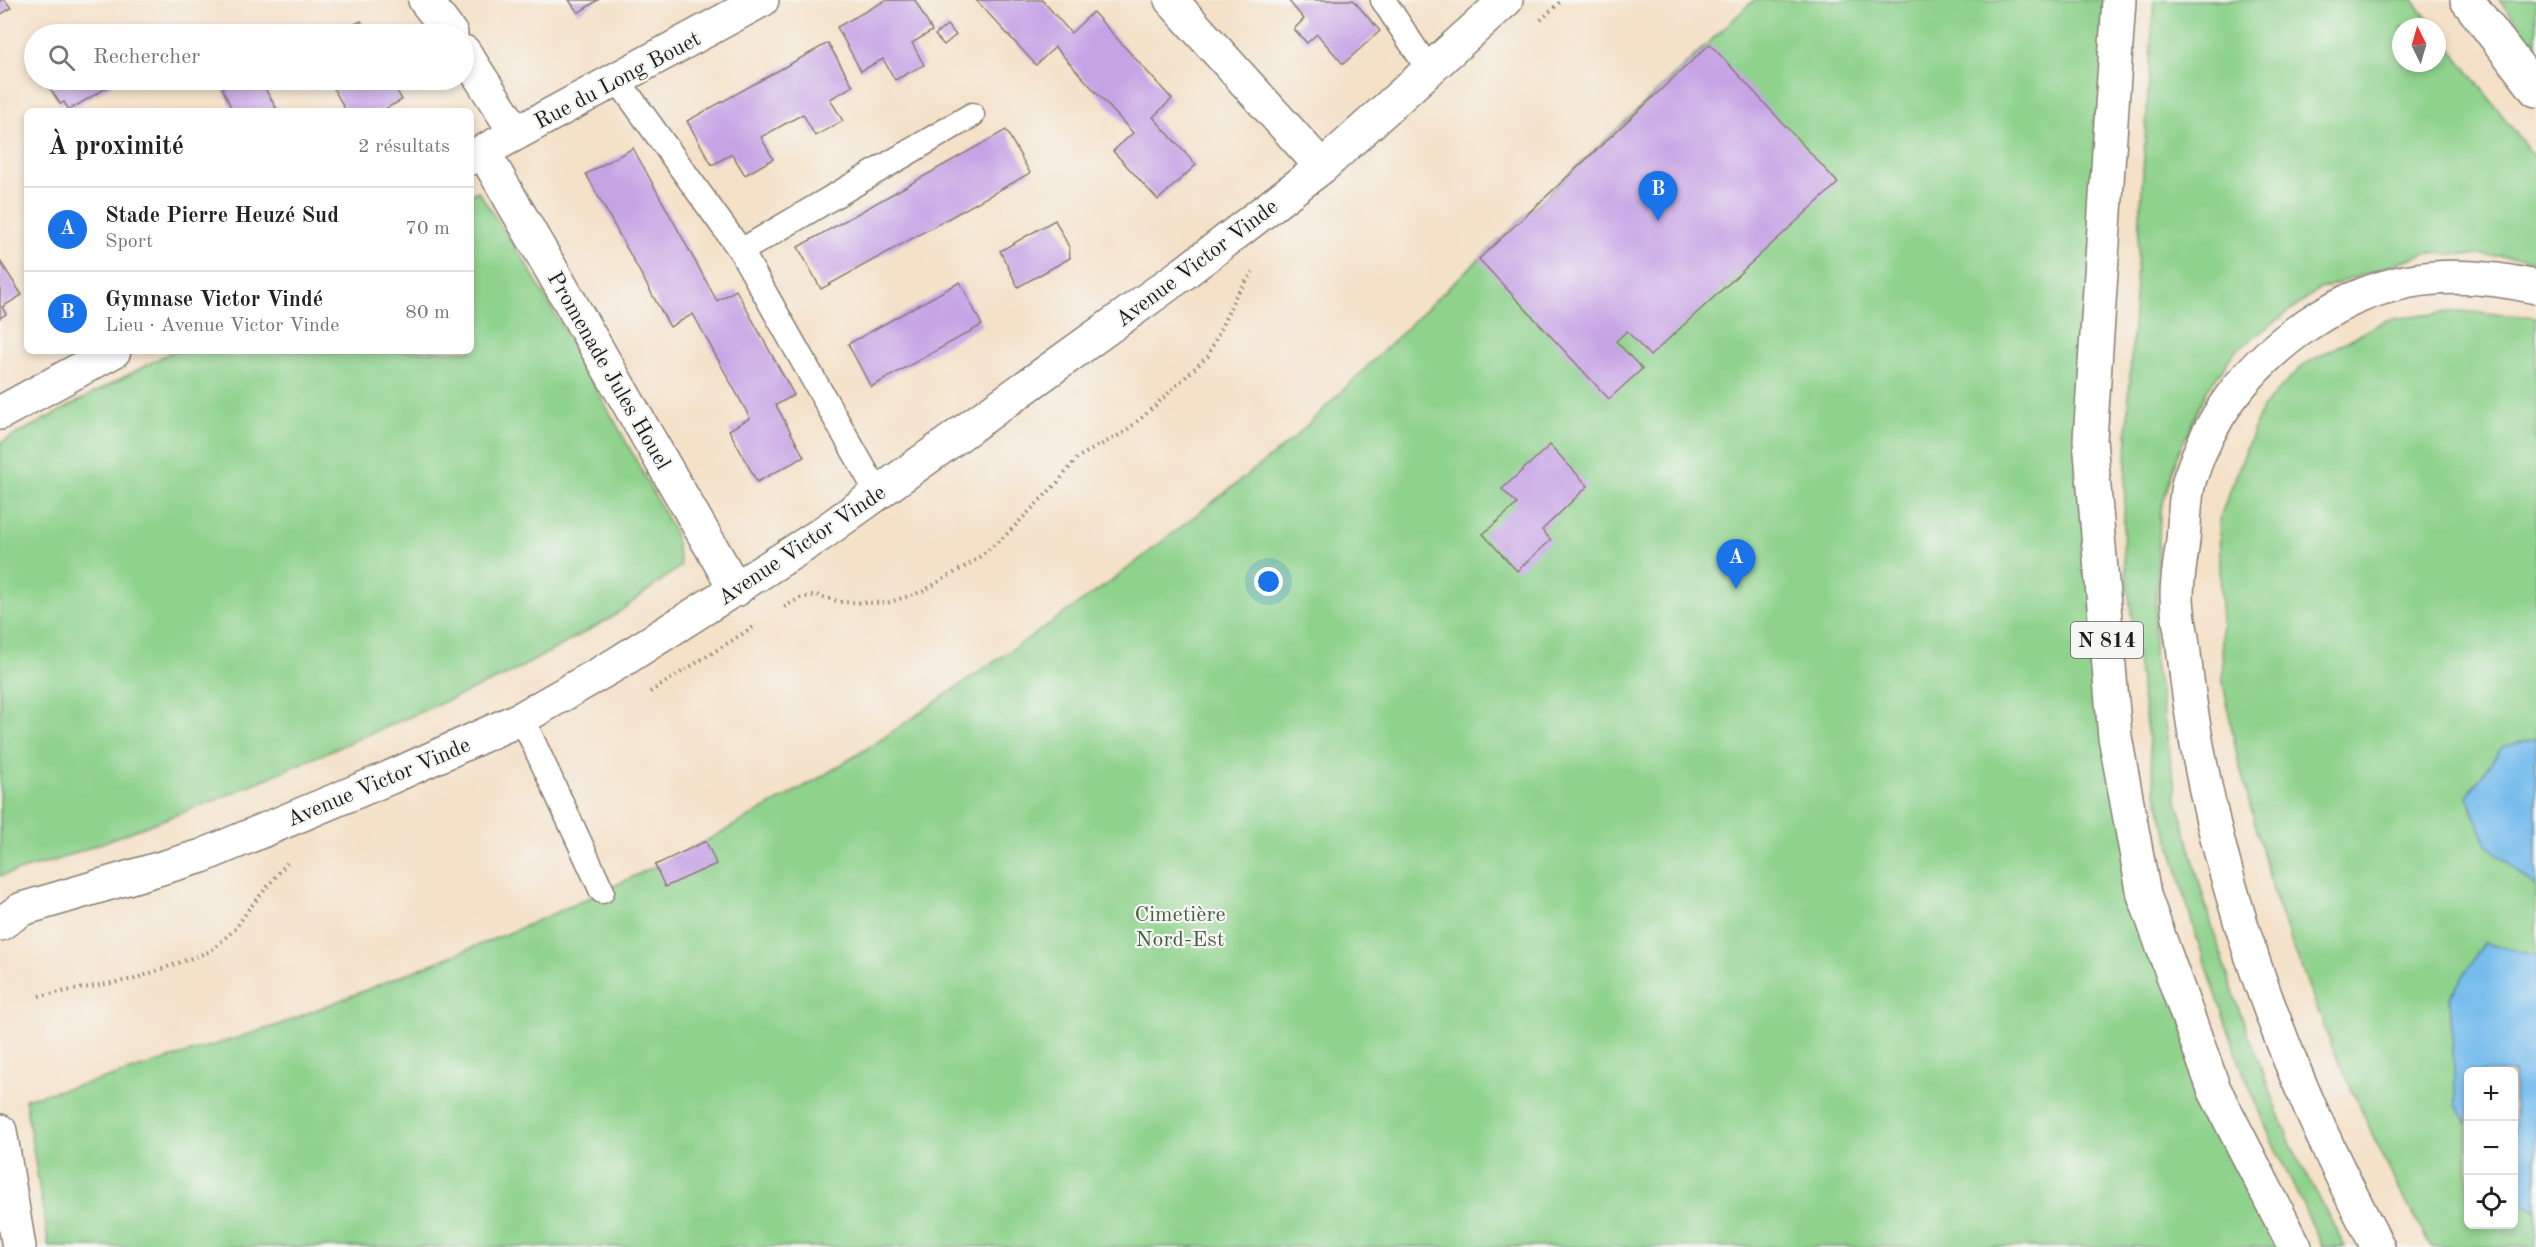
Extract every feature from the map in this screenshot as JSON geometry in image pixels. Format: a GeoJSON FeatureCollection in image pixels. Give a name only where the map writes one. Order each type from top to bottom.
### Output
{"type":"FeatureCollection","features":[{"type":"Feature","properties":{"kind":"main road"},"geometry":{"type":"LineString","coordinates":[[425,0],[443,24]]}},
{"type":"Feature","properties":{"kind":"main road","name":"Rue du Long Bouet"},"geometry":{"type":"LineString","coordinates":[[477,154],[762,0]]}},
{"type":"Feature","properties":{"kind":"main road"},"geometry":{"type":"LineString","coordinates":[[1171,0],[1323,167]]}},
{"type":"Feature","properties":{"kind":"main road","name":"Avenue Victor Vinde"},"geometry":{"type":"LineString","coordinates":[[0,924],[22,909],[202,856],[391,777],[522,718],[618,663],[820,535],[1184,273],[1323,167],[1506,0]]}},
{"type":"Feature","properties":{"kind":"main road","name":"N 814"},"geometry":{"type":"LineString","coordinates":[[2119,0],[2090,440],[2115,737],[2144,895],[2214,1089],[2295,1247]]}},
{"type":"Feature","properties":{"kind":"main road"},"geometry":{"type":"LineString","coordinates":[[2467,0],[2536,90]]}},
{"type":"Feature","properties":{"kind":"main road"},"geometry":{"type":"LineString","coordinates":[[474,68],[516,133]]}},
{"type":"Feature","properties":{"kind":"main road","name":"Promenade Jules Houel"},"geometry":{"type":"LineString","coordinates":[[477,154],[736,590]]}},
{"type":"Feature","properties":{"kind":"main road"},"geometry":{"type":"LineString","coordinates":[[2378,1247],[2341,1179],[2283,1048],[2228,885],[2207,801],[2192,719],[2176,597],[2189,480],[2216,420],[2240,383],[2267,354],[2307,324],[2350,298],[2397,282],[2431,278],[2468,278],[2536,287]]}},
{"type":"Feature","properties":{"kind":"main road"},"geometry":{"type":"LineString","coordinates":[[0,413],[108,354]]}},
{"type":"Feature","properties":{"kind":"main road"},"geometry":{"type":"LineString","coordinates":[[0,1131],[19,1247]]}},
{"type":"Feature","properties":{"kind":"lane"},"geometry":{"type":"LineString","coordinates":[[1383,0],[1429,70]]}},
{"type":"Feature","properties":{"kind":"lane"},"geometry":{"type":"LineString","coordinates":[[617,79],[741,251],[877,492]]}},
{"type":"Feature","properties":{"kind":"lane"},"geometry":{"type":"LineString","coordinates":[[741,251],[972,115]]}},
{"type":"Feature","properties":{"kind":"lane"},"geometry":{"type":"LineString","coordinates":[[522,718],[602,891]]}},
{"type":"Feature","properties":{"kind":"path"},"geometry":{"type":"LineString","coordinates":[[840,602],[887,603],[921,592],[973,562],[1005,536],[1058,482],[1078,457],[1123,433],[1174,390],[1208,356],[1222,328]]}},
{"type":"Feature","properties":{"kind":"path"},"geometry":{"type":"LineString","coordinates":[[39,996],[134,979],[211,951],[236,928],[248,910]]}},
{"type":"Feature","properties":{"kind":"green space","name":"Cimetière Nord-Est"},"geometry":{"type":"Polygon","coordinates":[[[1754,0],[2119,0],[2090,440],[2144,895],[2295,1247],[49,1247],[25,1099],[111,1077],[278,1025],[514,931],[602,892],[706,841],[821,777],[873,745],[1113,580],[1292,440],[1429,306],[1754,0]]]}},
{"type":"Feature","properties":{"kind":"green space"},"geometry":{"type":"Polygon","coordinates":[[[2154,0],[2413,0],[2427,18],[2392,18],[2392,72],[2446,72],[2446,43],[2536,159],[2536,261],[2520,257],[2427,253],[2318,290],[2234,352],[2207,391],[2177,456],[2160,513],[2154,655],[2177,800],[2207,910],[2238,1007],[2291,1145],[2345,1247],[2323,1247],[2275,1148],[2239,1061],[2195,933],[2156,793],[2123,549],[2128,407],[2154,0]]]}},
{"type":"Feature","properties":{"kind":"green space"},"geometry":{"type":"Polygon","coordinates":[[[2499,0],[2536,0],[2536,48],[2499,0]]]}},
{"type":"Feature","properties":{"kind":"green space"},"geometry":{"type":"Polygon","coordinates":[[[478,191],[527,265],[629,447],[674,532],[681,566],[611,618],[509,674],[223,797],[54,861],[0,876],[0,443],[167,354],[474,354],[474,193],[478,191]]]}},
{"type":"Feature","properties":{"kind":"green space"},"geometry":{"type":"Polygon","coordinates":[[[2458,311],[2536,317],[2536,1247],[2431,1247],[2394,1180],[2332,1047],[2277,905],[2238,761],[2223,682],[2219,520],[2262,408],[2303,365],[2386,320],[2458,311]]]}},
{"type":"Feature","properties":{"kind":"water"},"geometry":{"type":"Polygon","coordinates":[[[2536,738],[2536,887],[2487,845],[2467,796],[2502,747],[2536,738]]]}},
{"type":"Feature","properties":{"kind":"water"},"geometry":{"type":"Polygon","coordinates":[[[2484,943],[2536,955],[2536,1210],[2521,1203],[2518,1198],[2518,1067],[2464,1067],[2464,1118],[2456,1105],[2450,997],[2484,943]]]}},
{"type":"Feature","properties":{"kind":"building"},"geometry":{"type":"Polygon","coordinates":[[[0,0],[5,0],[11,8],[0,15],[0,0]]]}},
{"type":"Feature","properties":{"kind":"building"},"geometry":{"type":"Polygon","coordinates":[[[569,0],[598,0],[578,13],[569,0]]]}},
{"type":"Feature","properties":{"kind":"building"},"geometry":{"type":"Polygon","coordinates":[[[886,0],[915,0],[932,31],[912,43],[924,65],[895,80],[883,59],[861,71],[837,27],[886,0]]]}},
{"type":"Feature","properties":{"kind":"building"},"geometry":{"type":"Polygon","coordinates":[[[976,0],[1042,0],[1071,33],[1093,12],[1172,99],[1153,117],[1196,165],[1158,200],[1113,151],[1133,133],[1055,47],[1036,65],[976,0]]]}},
{"type":"Feature","properties":{"kind":"building"},"geometry":{"type":"Polygon","coordinates":[[[1288,0],[1353,0],[1380,31],[1343,64],[1317,34],[1307,43],[1294,29],[1304,19],[1288,0]]]}},
{"type":"Feature","properties":{"kind":"building"},"geometry":{"type":"Polygon","coordinates":[[[947,25],[956,35],[944,45],[935,35],[947,25]]]}},
{"type":"Feature","properties":{"kind":"building"},"geometry":{"type":"Polygon","coordinates":[[[828,43],[853,86],[830,99],[843,121],[815,136],[803,114],[761,137],[773,159],[745,175],[732,154],[712,165],[687,121],[828,43]]]}},
{"type":"Feature","properties":{"kind":"building"},"geometry":{"type":"Polygon","coordinates":[[[1710,44],[1838,183],[1650,356],[1627,331],[1616,341],[1642,369],[1609,399],[1479,259],[1710,44]]]}},
{"type":"Feature","properties":{"kind":"building"},"geometry":{"type":"Polygon","coordinates":[[[51,90],[103,90],[72,108],[68,108],[64,102],[60,104],[51,90]]]}},
{"type":"Feature","properties":{"kind":"building"},"geometry":{"type":"Polygon","coordinates":[[[223,90],[266,90],[276,108],[232,108],[223,90]]]}},
{"type":"Feature","properties":{"kind":"building"},"geometry":{"type":"Polygon","coordinates":[[[334,90],[396,90],[402,100],[387,108],[344,108],[334,90]]]}},
{"type":"Feature","properties":{"kind":"building"},"geometry":{"type":"Polygon","coordinates":[[[1006,130],[1030,173],[821,289],[798,247],[1006,130]]]}},
{"type":"Feature","properties":{"kind":"building"},"geometry":{"type":"Polygon","coordinates":[[[633,148],[717,301],[736,290],[794,395],[776,405],[804,457],[757,482],[729,430],[750,418],[693,314],[670,327],[586,174],[633,148]]]}},
{"type":"Feature","properties":{"kind":"building"},"geometry":{"type":"Polygon","coordinates":[[[1055,220],[1069,247],[1070,258],[1018,287],[1000,251],[1055,220]]]}},
{"type":"Feature","properties":{"kind":"building"},"geometry":{"type":"Polygon","coordinates":[[[0,261],[22,295],[2,307],[6,314],[0,318],[0,261]]]}},
{"type":"Feature","properties":{"kind":"building"},"geometry":{"type":"Polygon","coordinates":[[[960,282],[982,325],[871,387],[848,344],[960,282]]]}},
{"type":"Feature","properties":{"kind":"building"},"geometry":{"type":"Polygon","coordinates":[[[1550,445],[1588,486],[1542,530],[1551,540],[1517,571],[1483,534],[1517,504],[1502,489],[1550,445]]]}},
{"type":"Feature","properties":{"kind":"building"},"geometry":{"type":"Polygon","coordinates":[[[706,841],[716,864],[665,887],[655,865],[706,841]]]}},
{"type":"Feature","properties":{"kind":"place","name":"Gymnase Victor Vindé"},"geometry":{"type":"Point","coordinates":[1658,221]}},
{"type":"Feature","properties":{"kind":"place","name":"Stade Pierre Heuzé Sud"},"geometry":{"type":"Point","coordinates":[1736,589]}}]}
